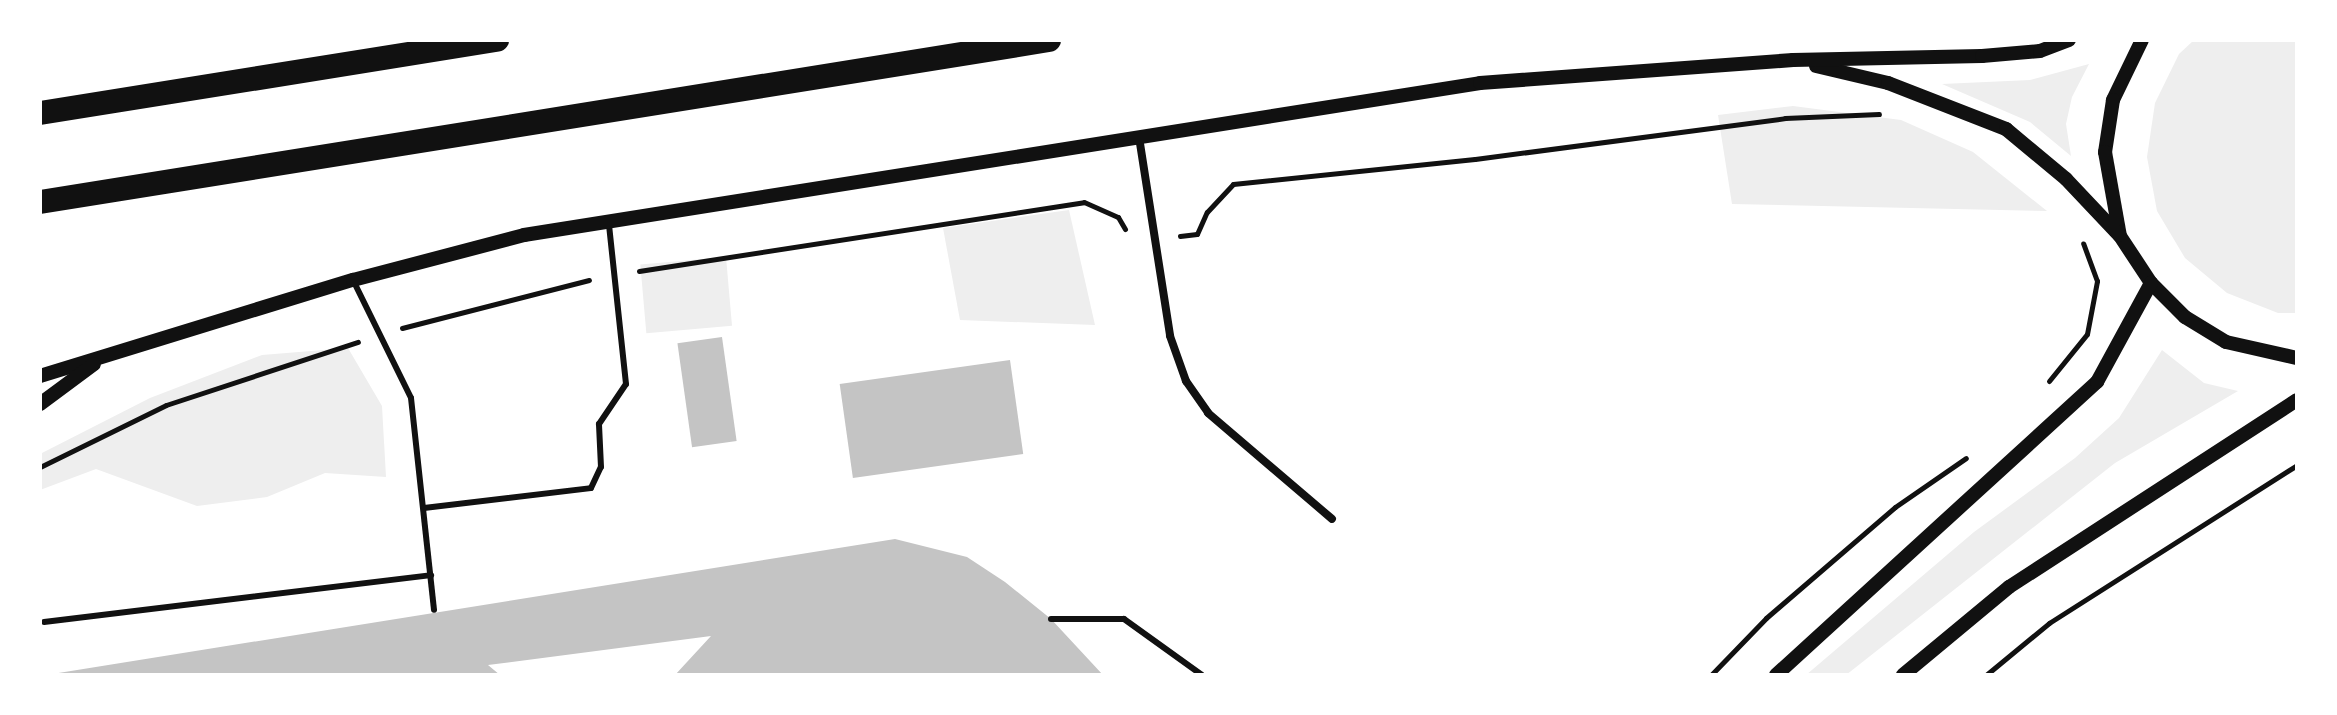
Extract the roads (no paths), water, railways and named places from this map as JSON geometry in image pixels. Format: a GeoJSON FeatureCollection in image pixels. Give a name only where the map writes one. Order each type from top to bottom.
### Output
{"type":"FeatureCollection","features":[{"type":"Feature","properties":{"kind":"highway"},"geometry":{"type":"LineString","coordinates":[[40,113],[497,40]]}},
{"type":"Feature","properties":{"kind":"highway"},"geometry":{"type":"LineString","coordinates":[[40,202],[1049,40]]}},
{"type":"Feature","properties":{"kind":"street"},"geometry":{"type":"LineString","coordinates":[[40,376],[353,280],[524,235],[1480,83],[1793,60],[1982,56],[2040,51],[2069,40]]}},
{"type":"Feature","properties":{"kind":"street"},"geometry":{"type":"LineString","coordinates":[[2120,236],[2105,152],[2113,100],[2142,40]]}},
{"type":"Feature","properties":{"kind":"street"},"geometry":{"type":"LineString","coordinates":[[1793,60],[1888,83],[2006,129],[2066,179],[2120,236],[2151,283],[2185,317],[2226,342],[2297,358]]}},
{"type":"Feature","properties":{"kind":"street"},"geometry":{"type":"LineString","coordinates":[[1139,137],[1170,336],[1186,381],[1208,413],[1332,519]]}},
{"type":"Feature","properties":{"kind":"street"},"geometry":{"type":"LineString","coordinates":[[1776,675],[2097,382],[2151,283]]}},
{"type":"Feature","properties":{"kind":"street"},"geometry":{"type":"LineString","coordinates":[[40,404],[101,358]]}},
{"type":"Feature","properties":{"kind":"street"},"geometry":{"type":"LineString","coordinates":[[1903,675],[2009,587],[2297,400]]}},
{"type":"Feature","properties":{"kind":"lane"},"geometry":{"type":"LineString","coordinates":[[424,508],[591,488],[601,467],[599,424],[626,384],[609,222]]}},
{"type":"Feature","properties":{"kind":"lane"},"geometry":{"type":"LineString","coordinates":[[353,280],[411,398],[434,610]]}},
{"type":"Feature","properties":{"kind":"lane"},"geometry":{"type":"LineString","coordinates":[[44,622],[431,575]]}},
{"type":"Feature","properties":{"kind":"lane"},"geometry":{"type":"LineString","coordinates":[[1051,619],[1124,619],[1202,675]]}}]}
